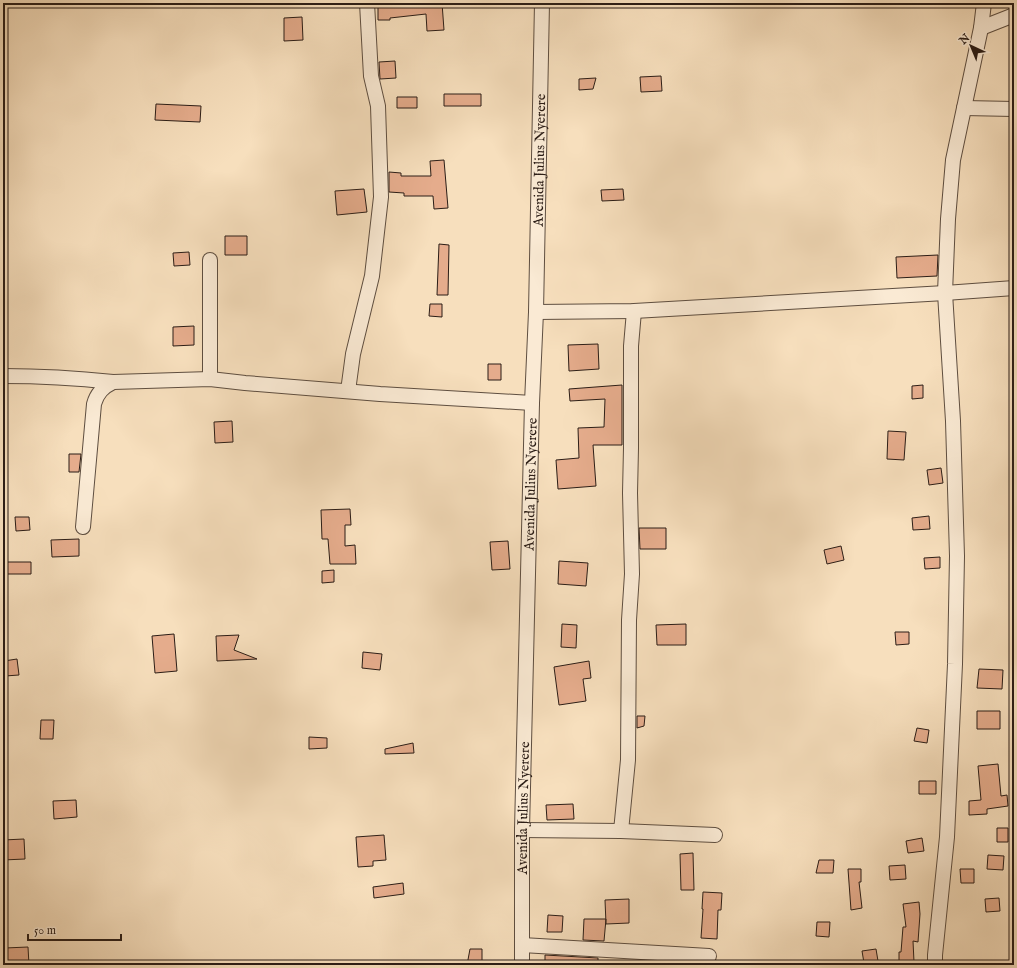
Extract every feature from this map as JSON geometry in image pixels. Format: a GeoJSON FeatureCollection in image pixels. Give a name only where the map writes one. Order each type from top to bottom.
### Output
{"type":"FeatureCollection","features":[{"type":"Feature","properties":{"kind":"street"},"geometry":{"type":"LineString","coordinates":[[348,391],[353,354],[372,276],[381,197],[378,106],[371,76],[367,3]]}},
{"type":"Feature","properties":{"kind":"street","name":"Avenida Julius Nyerere"},"geometry":{"type":"LineString","coordinates":[[522,965],[522,830],[532,403],[536,312],[542,3]]}},
{"type":"Feature","properties":{"kind":"street"},"geometry":{"type":"LineString","coordinates":[[935,965],[947,837],[955,664],[958,556],[953,421],[945,293],[948,219],[953,160],[981,28],[984,3]]}},
{"type":"Feature","properties":{"kind":"street"},"geometry":{"type":"LineString","coordinates":[[981,28],[1014,15]]}},
{"type":"Feature","properties":{"kind":"street"},"geometry":{"type":"LineString","coordinates":[[964,108],[1014,109]]}},
{"type":"Feature","properties":{"kind":"street"},"geometry":{"type":"LineString","coordinates":[[210,260],[210,379]]}},
{"type":"Feature","properties":{"kind":"street"},"geometry":{"type":"LineString","coordinates":[[536,312],[634,311],[1014,288]]}},
{"type":"Feature","properties":{"kind":"street"},"geometry":{"type":"LineString","coordinates":[[621,831],[628,760],[629,620],[632,574],[630,493],[631,346],[634,311]]}},
{"type":"Feature","properties":{"kind":"street"},"geometry":{"type":"LineString","coordinates":[[3,376],[79,378],[113,382],[210,379],[348,391],[532,403]]}},
{"type":"Feature","properties":{"kind":"street"},"geometry":{"type":"LineString","coordinates":[[83,527],[94,404],[96,397],[101,390],[113,382]]}},
{"type":"Feature","properties":{"kind":"street"},"geometry":{"type":"LineString","coordinates":[[522,830],[621,831],[715,835]]}},
{"type":"Feature","properties":{"kind":"street"},"geometry":{"type":"LineString","coordinates":[[522,945],[709,956]]}},
{"type":"Feature","properties":{"kind":"building"},"geometry":{"type":"Polygon","coordinates":[[[412,3],[442,3],[444,30],[427,31],[426,14],[390,18],[390,20],[378,20],[378,7],[412,3]]]}},
{"type":"Feature","properties":{"kind":"building"},"geometry":{"type":"Polygon","coordinates":[[[302,17],[303,40],[284,41],[284,18],[302,17]]]}},
{"type":"Feature","properties":{"kind":"building"},"geometry":{"type":"Polygon","coordinates":[[[395,61],[396,78],[380,79],[379,62],[395,61]]]}},
{"type":"Feature","properties":{"kind":"building"},"geometry":{"type":"Polygon","coordinates":[[[661,76],[662,91],[641,92],[640,77],[661,76]]]}},
{"type":"Feature","properties":{"kind":"building"},"geometry":{"type":"Polygon","coordinates":[[[596,78],[593,89],[579,90],[579,79],[596,78]]]}},
{"type":"Feature","properties":{"kind":"building"},"geometry":{"type":"Polygon","coordinates":[[[444,94],[481,94],[481,106],[444,106],[444,94]]]}},
{"type":"Feature","properties":{"kind":"building"},"geometry":{"type":"Polygon","coordinates":[[[397,97],[417,97],[417,108],[397,108],[397,97]]]}},
{"type":"Feature","properties":{"kind":"building"},"geometry":{"type":"Polygon","coordinates":[[[156,104],[201,106],[200,122],[155,120],[156,104]]]}},
{"type":"Feature","properties":{"kind":"building"},"geometry":{"type":"Polygon","coordinates":[[[444,160],[448,208],[434,209],[433,196],[404,196],[404,193],[389,192],[389,172],[401,173],[401,176],[431,176],[430,161],[444,160]]]}},
{"type":"Feature","properties":{"kind":"building"},"geometry":{"type":"Polygon","coordinates":[[[364,189],[367,212],[337,215],[335,191],[364,189]]]}},
{"type":"Feature","properties":{"kind":"building"},"geometry":{"type":"Polygon","coordinates":[[[623,189],[624,200],[602,201],[601,190],[623,189]]]}},
{"type":"Feature","properties":{"kind":"building"},"geometry":{"type":"Polygon","coordinates":[[[225,236],[247,236],[247,255],[225,255],[225,236]]]}},
{"type":"Feature","properties":{"kind":"building"},"geometry":{"type":"Polygon","coordinates":[[[439,244],[449,245],[448,295],[437,295],[439,244]]]}},
{"type":"Feature","properties":{"kind":"building"},"geometry":{"type":"Polygon","coordinates":[[[189,252],[190,265],[174,266],[173,253],[189,252]]]}},
{"type":"Feature","properties":{"kind":"building"},"geometry":{"type":"Polygon","coordinates":[[[938,255],[937,276],[897,278],[896,257],[938,255]]]}},
{"type":"Feature","properties":{"kind":"building"},"geometry":{"type":"Polygon","coordinates":[[[430,304],[442,304],[442,317],[429,316],[430,304]]]}},
{"type":"Feature","properties":{"kind":"building"},"geometry":{"type":"Polygon","coordinates":[[[194,326],[194,345],[173,346],[173,327],[194,326]]]}},
{"type":"Feature","properties":{"kind":"building"},"geometry":{"type":"Polygon","coordinates":[[[598,344],[599,369],[569,371],[568,345],[598,344]]]}},
{"type":"Feature","properties":{"kind":"building"},"geometry":{"type":"Polygon","coordinates":[[[488,364],[501,364],[501,380],[488,380],[488,364]]]}},
{"type":"Feature","properties":{"kind":"building"},"geometry":{"type":"Polygon","coordinates":[[[622,385],[622,445],[593,445],[596,486],[558,489],[556,460],[579,458],[578,428],[604,427],[605,399],[570,401],[569,389],[622,385]]]}},
{"type":"Feature","properties":{"kind":"building"},"geometry":{"type":"Polygon","coordinates":[[[923,385],[923,398],[912,399],[912,386],[923,385]]]}},
{"type":"Feature","properties":{"kind":"building"},"geometry":{"type":"Polygon","coordinates":[[[232,421],[233,442],[215,443],[214,422],[232,421]]]}},
{"type":"Feature","properties":{"kind":"building"},"geometry":{"type":"Polygon","coordinates":[[[888,431],[906,432],[904,460],[887,459],[888,431]]]}},
{"type":"Feature","properties":{"kind":"building"},"geometry":{"type":"Polygon","coordinates":[[[69,454],[81,454],[79,472],[69,472],[69,454]]]}},
{"type":"Feature","properties":{"kind":"building"},"geometry":{"type":"Polygon","coordinates":[[[941,468],[943,483],[929,485],[927,470],[941,468]]]}},
{"type":"Feature","properties":{"kind":"building"},"geometry":{"type":"Polygon","coordinates":[[[350,509],[351,525],[345,525],[345,546],[355,545],[356,564],[330,564],[328,539],[322,539],[321,510],[350,509]]]}},
{"type":"Feature","properties":{"kind":"building"},"geometry":{"type":"Polygon","coordinates":[[[929,516],[930,529],[913,530],[912,518],[929,516]]]}},
{"type":"Feature","properties":{"kind":"building"},"geometry":{"type":"Polygon","coordinates":[[[15,517],[29,517],[30,530],[16,531],[15,517]]]}},
{"type":"Feature","properties":{"kind":"building"},"geometry":{"type":"Polygon","coordinates":[[[639,528],[666,528],[666,549],[640,549],[639,528]]]}},
{"type":"Feature","properties":{"kind":"building"},"geometry":{"type":"Polygon","coordinates":[[[79,539],[79,556],[52,557],[51,540],[79,539]]]}},
{"type":"Feature","properties":{"kind":"building"},"geometry":{"type":"Polygon","coordinates":[[[508,541],[510,569],[492,570],[490,542],[508,541]]]}},
{"type":"Feature","properties":{"kind":"building"},"geometry":{"type":"Polygon","coordinates":[[[841,546],[844,560],[827,564],[824,550],[841,546]]]}},
{"type":"Feature","properties":{"kind":"building"},"geometry":{"type":"Polygon","coordinates":[[[940,557],[940,568],[925,569],[924,558],[940,557]]]}},
{"type":"Feature","properties":{"kind":"building"},"geometry":{"type":"Polygon","coordinates":[[[559,561],[588,563],[586,586],[558,584],[559,561]]]}},
{"type":"Feature","properties":{"kind":"building"},"geometry":{"type":"Polygon","coordinates":[[[3,562],[31,562],[31,574],[3,574],[3,562]]]}},
{"type":"Feature","properties":{"kind":"building"},"geometry":{"type":"Polygon","coordinates":[[[334,570],[334,582],[322,583],[322,571],[334,570]]]}},
{"type":"Feature","properties":{"kind":"building"},"geometry":{"type":"Polygon","coordinates":[[[562,624],[577,625],[576,648],[561,647],[562,624]]]}},
{"type":"Feature","properties":{"kind":"building"},"geometry":{"type":"Polygon","coordinates":[[[686,624],[686,645],[657,645],[656,625],[686,624]]]}},
{"type":"Feature","properties":{"kind":"building"},"geometry":{"type":"Polygon","coordinates":[[[895,632],[909,632],[909,644],[896,645],[895,632]]]}},
{"type":"Feature","properties":{"kind":"building"},"geometry":{"type":"Polygon","coordinates":[[[174,634],[177,671],[155,673],[152,636],[174,634]]]}},
{"type":"Feature","properties":{"kind":"building"},"geometry":{"type":"Polygon","coordinates":[[[239,635],[234,650],[257,659],[217,661],[216,636],[239,635]]]}},
{"type":"Feature","properties":{"kind":"building"},"geometry":{"type":"Polygon","coordinates":[[[363,652],[382,654],[380,670],[362,668],[363,652]]]}},
{"type":"Feature","properties":{"kind":"building"},"geometry":{"type":"Polygon","coordinates":[[[17,659],[19,675],[5,676],[4,661],[17,659]]]}},
{"type":"Feature","properties":{"kind":"building"},"geometry":{"type":"Polygon","coordinates":[[[589,661],[591,678],[583,679],[586,701],[559,705],[554,667],[589,661]]]}},
{"type":"Feature","properties":{"kind":"building"},"geometry":{"type":"Polygon","coordinates":[[[979,669],[1003,670],[1002,689],[977,688],[979,669]]]}},
{"type":"Feature","properties":{"kind":"building"},"geometry":{"type":"Polygon","coordinates":[[[977,711],[1000,711],[1000,729],[977,729],[977,711]]]}},
{"type":"Feature","properties":{"kind":"building"},"geometry":{"type":"Polygon","coordinates":[[[637,716],[645,716],[644,726],[637,728],[637,716]]]}},
{"type":"Feature","properties":{"kind":"building"},"geometry":{"type":"Polygon","coordinates":[[[41,720],[54,720],[53,739],[40,739],[41,720]]]}},
{"type":"Feature","properties":{"kind":"building"},"geometry":{"type":"Polygon","coordinates":[[[917,728],[929,730],[927,743],[914,741],[917,728]]]}},
{"type":"Feature","properties":{"kind":"building"},"geometry":{"type":"Polygon","coordinates":[[[309,737],[327,738],[327,748],[309,749],[309,737]]]}},
{"type":"Feature","properties":{"kind":"building"},"geometry":{"type":"Polygon","coordinates":[[[413,743],[414,753],[385,754],[385,749],[413,743]]]}},
{"type":"Feature","properties":{"kind":"building"},"geometry":{"type":"Polygon","coordinates":[[[998,764],[1001,796],[1007,795],[1008,806],[987,809],[987,814],[969,815],[969,801],[981,800],[978,766],[998,764]]]}},
{"type":"Feature","properties":{"kind":"building"},"geometry":{"type":"Polygon","coordinates":[[[919,781],[936,781],[936,794],[919,794],[919,781]]]}},
{"type":"Feature","properties":{"kind":"building"},"geometry":{"type":"Polygon","coordinates":[[[76,800],[77,817],[54,819],[53,801],[76,800]]]}},
{"type":"Feature","properties":{"kind":"building"},"geometry":{"type":"Polygon","coordinates":[[[573,804],[574,819],[547,820],[546,805],[573,804]]]}},
{"type":"Feature","properties":{"kind":"building"},"geometry":{"type":"Polygon","coordinates":[[[997,828],[1008,828],[1008,842],[997,842],[997,828]]]}},
{"type":"Feature","properties":{"kind":"building"},"geometry":{"type":"Polygon","coordinates":[[[384,835],[386,860],[373,861],[373,866],[358,867],[356,837],[384,835]]]}},
{"type":"Feature","properties":{"kind":"building"},"geometry":{"type":"Polygon","coordinates":[[[922,838],[924,851],[908,853],[906,841],[922,838]]]}},
{"type":"Feature","properties":{"kind":"building"},"geometry":{"type":"Polygon","coordinates":[[[24,839],[25,859],[3,860],[3,840],[24,839]]]}},
{"type":"Feature","properties":{"kind":"building"},"geometry":{"type":"Polygon","coordinates":[[[693,853],[694,890],[681,890],[680,854],[693,853]]]}},
{"type":"Feature","properties":{"kind":"building"},"geometry":{"type":"Polygon","coordinates":[[[988,855],[1004,856],[1003,870],[987,869],[988,855]]]}},
{"type":"Feature","properties":{"kind":"building"},"geometry":{"type":"Polygon","coordinates":[[[819,860],[834,860],[833,873],[816,873],[819,860]]]}},
{"type":"Feature","properties":{"kind":"building"},"geometry":{"type":"Polygon","coordinates":[[[905,865],[906,879],[890,880],[889,866],[905,865]]]}},
{"type":"Feature","properties":{"kind":"building"},"geometry":{"type":"Polygon","coordinates":[[[848,869],[861,869],[861,882],[859,882],[862,908],[851,910],[848,869]]]}},
{"type":"Feature","properties":{"kind":"building"},"geometry":{"type":"Polygon","coordinates":[[[960,869],[974,869],[974,883],[961,883],[960,869]]]}},
{"type":"Feature","properties":{"kind":"building"},"geometry":{"type":"Polygon","coordinates":[[[403,883],[404,894],[374,898],[373,887],[403,883]]]}},
{"type":"Feature","properties":{"kind":"building"},"geometry":{"type":"Polygon","coordinates":[[[703,892],[722,893],[721,910],[718,910],[717,939],[701,938],[703,892]]]}},
{"type":"Feature","properties":{"kind":"building"},"geometry":{"type":"Polygon","coordinates":[[[999,898],[1000,911],[986,912],[985,899],[999,898]]]}},
{"type":"Feature","properties":{"kind":"building"},"geometry":{"type":"Polygon","coordinates":[[[629,899],[629,923],[606,924],[605,900],[629,899]]]}},
{"type":"Feature","properties":{"kind":"building"},"geometry":{"type":"Polygon","coordinates":[[[919,902],[920,914],[918,942],[913,941],[914,962],[899,963],[899,952],[901,952],[903,927],[906,927],[903,904],[919,902]]]}},
{"type":"Feature","properties":{"kind":"building"},"geometry":{"type":"Polygon","coordinates":[[[548,915],[563,916],[562,932],[547,932],[548,915]]]}},
{"type":"Feature","properties":{"kind":"building"},"geometry":{"type":"Polygon","coordinates":[[[584,919],[606,919],[604,941],[583,940],[584,919]]]}},
{"type":"Feature","properties":{"kind":"building"},"geometry":{"type":"Polygon","coordinates":[[[817,922],[830,922],[829,937],[816,936],[817,922]]]}},
{"type":"Feature","properties":{"kind":"building"},"geometry":{"type":"Polygon","coordinates":[[[28,947],[29,965],[6,965],[5,948],[28,947]]]}},
{"type":"Feature","properties":{"kind":"building"},"geometry":{"type":"Polygon","coordinates":[[[470,949],[482,949],[482,965],[467,965],[470,949]]]}},
{"type":"Feature","properties":{"kind":"building"},"geometry":{"type":"Polygon","coordinates":[[[876,949],[878,961],[864,963],[862,951],[876,949]]]}},
{"type":"Feature","properties":{"kind":"building"},"geometry":{"type":"Polygon","coordinates":[[[545,955],[598,958],[598,965],[545,965],[545,955]]]}}]}
